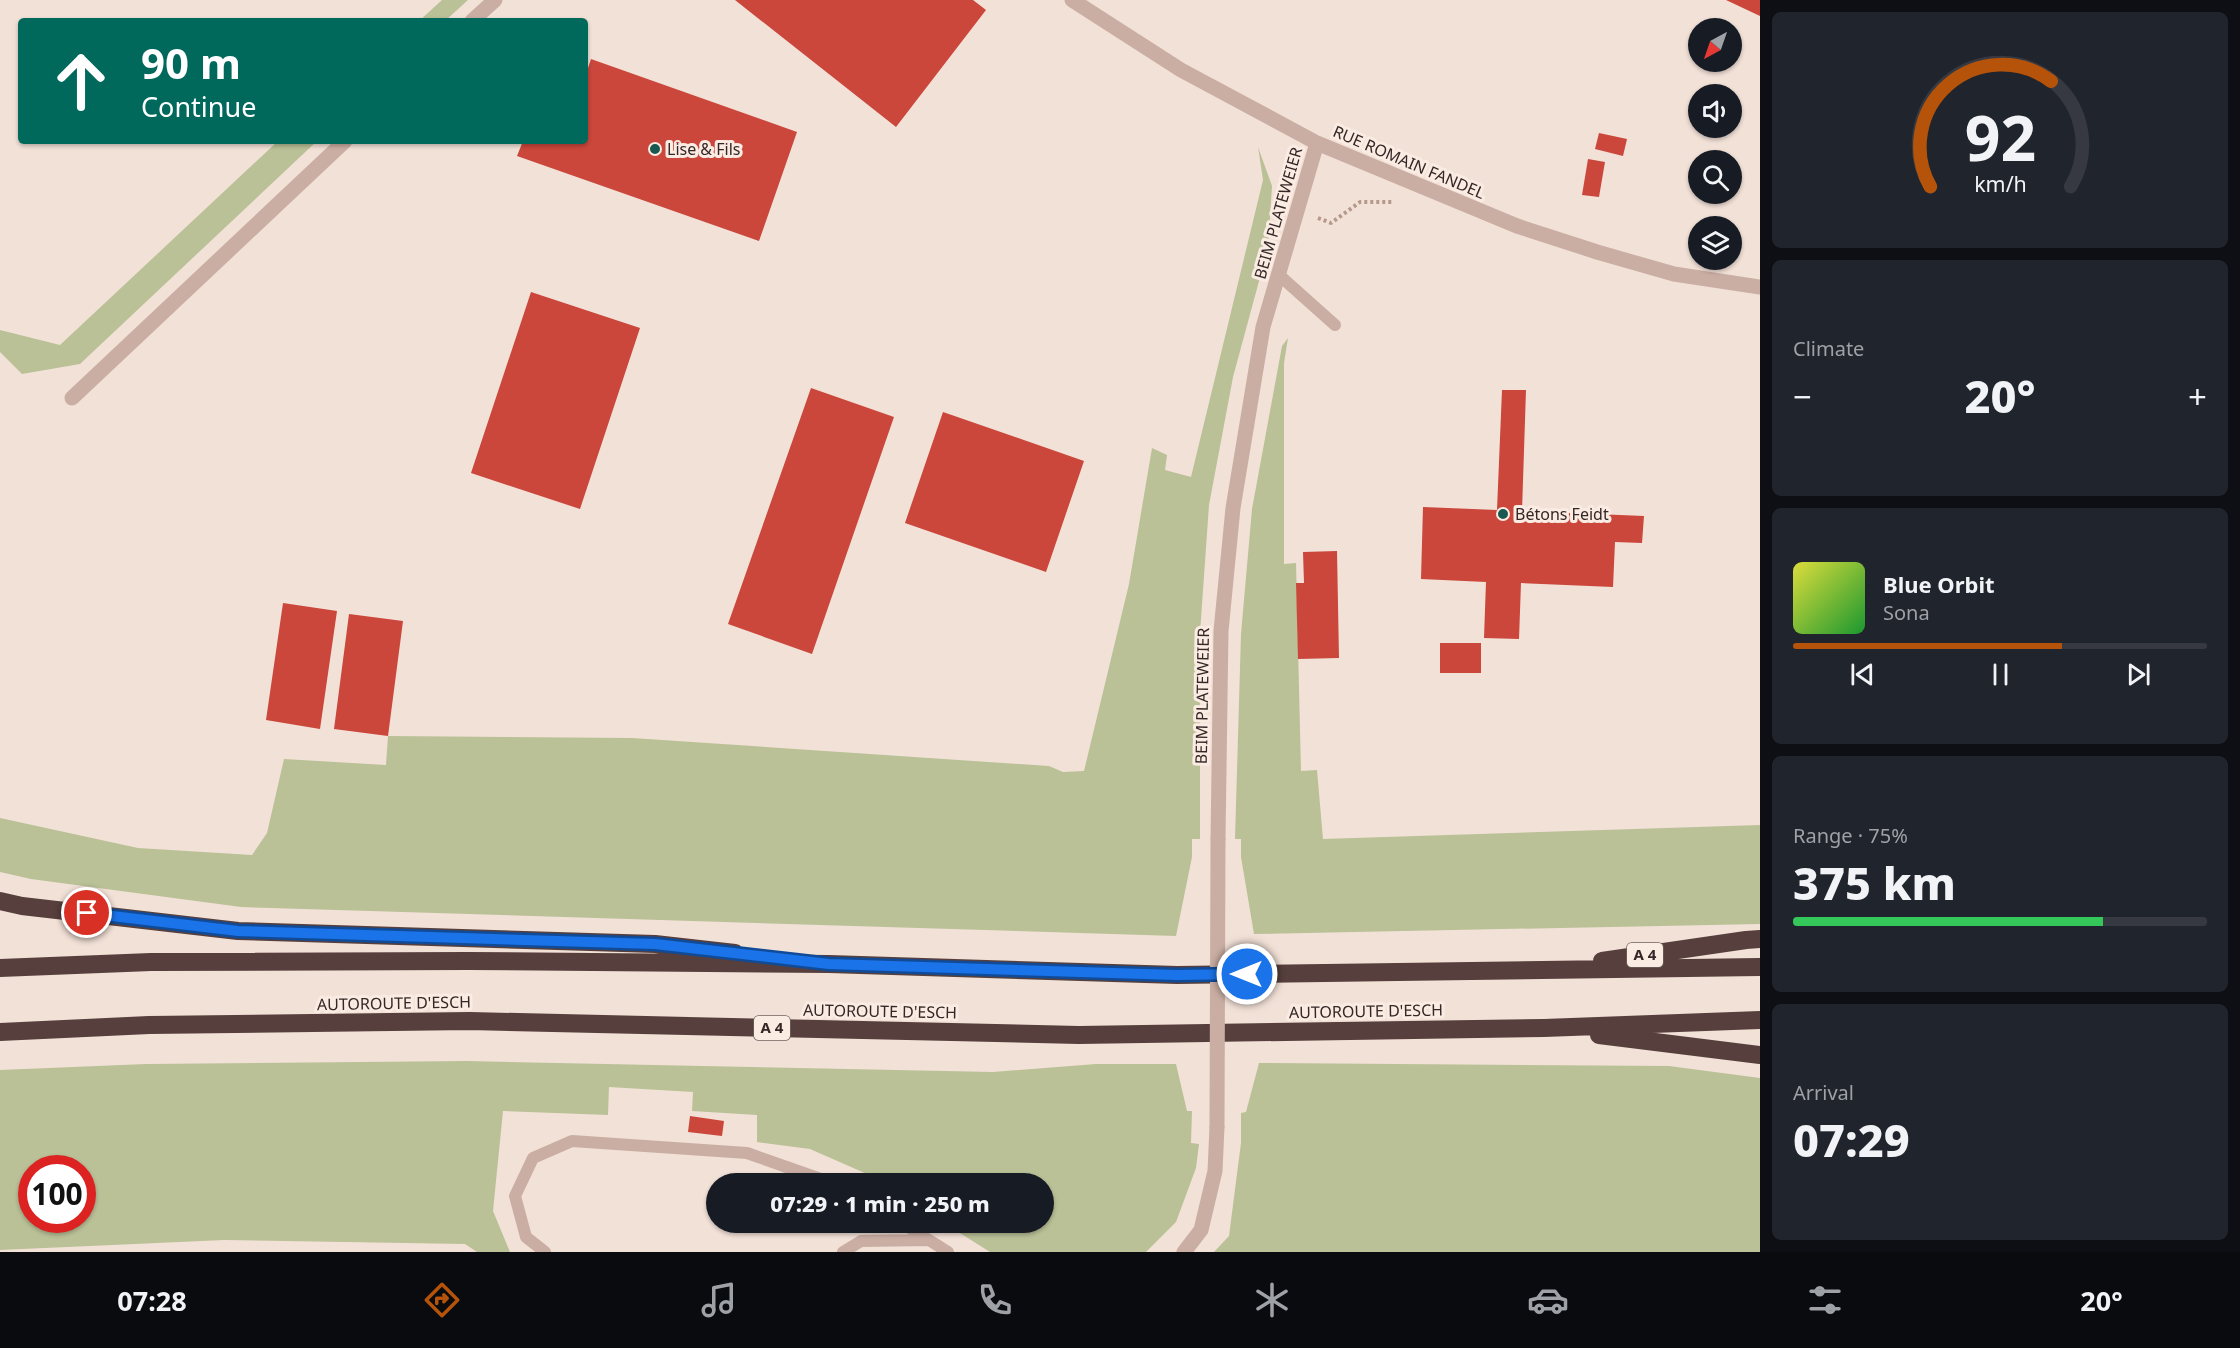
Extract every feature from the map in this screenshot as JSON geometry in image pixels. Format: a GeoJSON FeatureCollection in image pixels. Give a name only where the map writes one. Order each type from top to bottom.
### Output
{"type":"FeatureCollection","features":[{"type":"Feature","properties":{"kind":"highway"},"geometry":{"type":"LineString","coordinates":[[0,901],[22,906],[238,931],[655,944],[829,964]]}},
{"type":"Feature","properties":{"kind":"highway","name":"A 4"},"geometry":{"type":"LineString","coordinates":[[1529,971],[1760,939]]}},
{"type":"Feature","properties":{"kind":"highway","name":"A 4"},"geometry":{"type":"LineString","coordinates":[[0,968],[151,962],[468,961],[829,964],[1177,975],[1760,967]]}},
{"type":"Feature","properties":{"kind":"highway","name":"AUTOROUTE D'ESCH"},"geometry":{"type":"LineString","coordinates":[[0,1032],[149,1025],[470,1021],[1079,1035],[1544,1028],[1760,1020]]}},
{"type":"Feature","properties":{"kind":"highway","name":"A 4"},"geometry":{"type":"LineString","coordinates":[[1544,1028],[1760,1055]]}},
{"type":"Feature","properties":{"kind":"street"},"geometry":{"type":"LineString","coordinates":[[475,18],[495,0]]}},
{"type":"Feature","properties":{"kind":"street","name":"RUE ROMAIN FANDEL"},"geometry":{"type":"LineString","coordinates":[[1072,0],[1181,70],[1317,143],[1517,226],[1674,274],[1760,287]]}},
{"type":"Feature","properties":{"kind":"street","name":"BEIM PLATEWEIER"},"geometry":{"type":"LineString","coordinates":[[1184,1252],[1201,1230],[1215,1171],[1221,631],[1233,508],[1263,327],[1317,143]]}},
{"type":"Feature","properties":{"kind":"street"},"geometry":{"type":"LineString","coordinates":[[72,398],[342,144]]}},
{"type":"Feature","properties":{"kind":"lane"},"geometry":{"type":"LineString","coordinates":[[1279,274],[1335,325]]}},
{"type":"Feature","properties":{"kind":"lane"},"geometry":{"type":"LineString","coordinates":[[545,1252],[526,1237],[515,1196],[533,1158],[572,1141],[747,1153],[804,1173]]}},
{"type":"Feature","properties":{"kind":"lane"},"geometry":{"type":"LineString","coordinates":[[918,1233],[948,1252]]}},
{"type":"Feature","properties":{"kind":"lane"},"geometry":{"type":"LineString","coordinates":[[843,1252],[861,1241],[929,1240]]}},
{"type":"Feature","properties":{"kind":"green space"},"geometry":{"type":"Polygon","coordinates":[[[442,0],[468,0],[448,18],[422,18],[442,0]]]}},
{"type":"Feature","properties":{"kind":"green space"},"geometry":{"type":"Polygon","coordinates":[[[275,144],[314,144],[80,364],[22,374],[0,352],[0,330],[60,345],[275,144]]]}},
{"type":"Feature","properties":{"kind":"green space"},"geometry":{"type":"Polygon","coordinates":[[[1258,147],[1272,186],[1268,248],[1233,377],[1209,505],[1200,633],[1200,839],[1192,839],[1192,857],[1176,936],[241,907],[31,879],[0,872],[0,818],[138,848],[252,855],[267,833],[284,759],[386,765],[388,736],[632,738],[1049,766],[1063,772],[1084,771],[1129,584],[1152,448],[1167,455],[1165,470],[1191,477],[1263,180],[1258,147]]]}},
{"type":"Feature","properties":{"kind":"green space"},"geometry":{"type":"Polygon","coordinates":[[[1288,338],[1284,363],[1284,564],[1296,563],[1301,771],[1317,770],[1323,839],[1760,825],[1760,924],[1254,934],[1241,857],[1241,839],[1235,839],[1241,634],[1252,509],[1282,346],[1288,338]]]}},
{"type":"Feature","properties":{"kind":"green space"},"geometry":{"type":"Polygon","coordinates":[[[466,1061],[993,1072],[1096,1064],[1176,1064],[1187,1111],[1192,1111],[1191,1143],[1199,1144],[1196,1168],[1176,1222],[1146,1252],[990,1252],[960,1233],[1054,1233],[1054,1173],[865,1173],[810,1149],[757,1142],[757,1115],[692,1111],[693,1092],[609,1087],[608,1115],[503,1111],[493,1211],[510,1252],[477,1252],[465,1244],[224,1240],[0,1250],[0,1070],[146,1064],[466,1061]]]}},
{"type":"Feature","properties":{"kind":"green space"},"geometry":{"type":"Polygon","coordinates":[[[1259,1063],[1669,1066],[1760,1078],[1760,1252],[1214,1252],[1229,1236],[1241,1143],[1241,1113],[1246,1112],[1259,1063]]]}},
{"type":"Feature","properties":{"kind":"building"},"geometry":{"type":"Polygon","coordinates":[[[735,0],[973,0],[986,10],[896,127],[735,0]]]}},
{"type":"Feature","properties":{"kind":"building"},"geometry":{"type":"Polygon","coordinates":[[[1726,0],[1760,0],[1760,16],[1726,0]]]}},
{"type":"Feature","properties":{"kind":"building","name":"Lise & Fils"},"geometry":{"type":"Polygon","coordinates":[[[591,59],[797,132],[759,241],[517,156],[522,144],[588,144],[588,68],[591,59]]]}},
{"type":"Feature","properties":{"kind":"building"},"geometry":{"type":"Polygon","coordinates":[[[1599,133],[1627,139],[1623,156],[1595,149],[1599,133]]]}},
{"type":"Feature","properties":{"kind":"building"},"geometry":{"type":"Polygon","coordinates":[[[1588,159],[1605,162],[1599,197],[1582,195],[1588,159]]]}},
{"type":"Feature","properties":{"kind":"building"},"geometry":{"type":"Polygon","coordinates":[[[531,292],[640,328],[580,509],[471,473],[531,292]]]}},
{"type":"Feature","properties":{"kind":"building"},"geometry":{"type":"Polygon","coordinates":[[[811,388],[894,417],[812,654],[728,624],[811,388]]]}},
{"type":"Feature","properties":{"kind":"building","name":"Bétons Feidt"},"geometry":{"type":"Polygon","coordinates":[[[1502,390],[1526,390],[1522,511],[1644,516],[1642,543],[1615,542],[1613,587],[1521,583],[1519,639],[1484,638],[1486,582],[1421,579],[1423,507],[1497,510],[1502,390]]]}},
{"type":"Feature","properties":{"kind":"building"},"geometry":{"type":"Polygon","coordinates":[[[943,412],[1084,461],[1046,572],[905,523],[943,412]]]}},
{"type":"Feature","properties":{"kind":"building"},"geometry":{"type":"Polygon","coordinates":[[[1337,551],[1339,658],[1298,659],[1296,583],[1304,583],[1303,552],[1337,551]]]}},
{"type":"Feature","properties":{"kind":"building"},"geometry":{"type":"Polygon","coordinates":[[[283,603],[337,611],[320,729],[266,720],[283,603]]]}},
{"type":"Feature","properties":{"kind":"building"},"geometry":{"type":"Polygon","coordinates":[[[349,614],[403,621],[388,736],[334,729],[349,614]]]}},
{"type":"Feature","properties":{"kind":"building"},"geometry":{"type":"Polygon","coordinates":[[[1440,643],[1481,643],[1481,673],[1440,673],[1440,643]]]}},
{"type":"Feature","properties":{"kind":"building"},"geometry":{"type":"Polygon","coordinates":[[[690,1116],[724,1121],[722,1136],[688,1132],[690,1116]]]}},
{"type":"Feature","properties":{"kind":"place","name":"Lise & Fils"},"geometry":{"type":"Point","coordinates":[655,149]}},
{"type":"Feature","properties":{"kind":"place","name":"Bétons Feidt"},"geometry":{"type":"Point","coordinates":[1503,514]}},
{"type":"Feature","properties":{"kind":"route"},"geometry":{"type":"LineString","coordinates":[[87,913],[238,931],[655,944],[829,964],[1177,975],[1247,974]]}}]}
